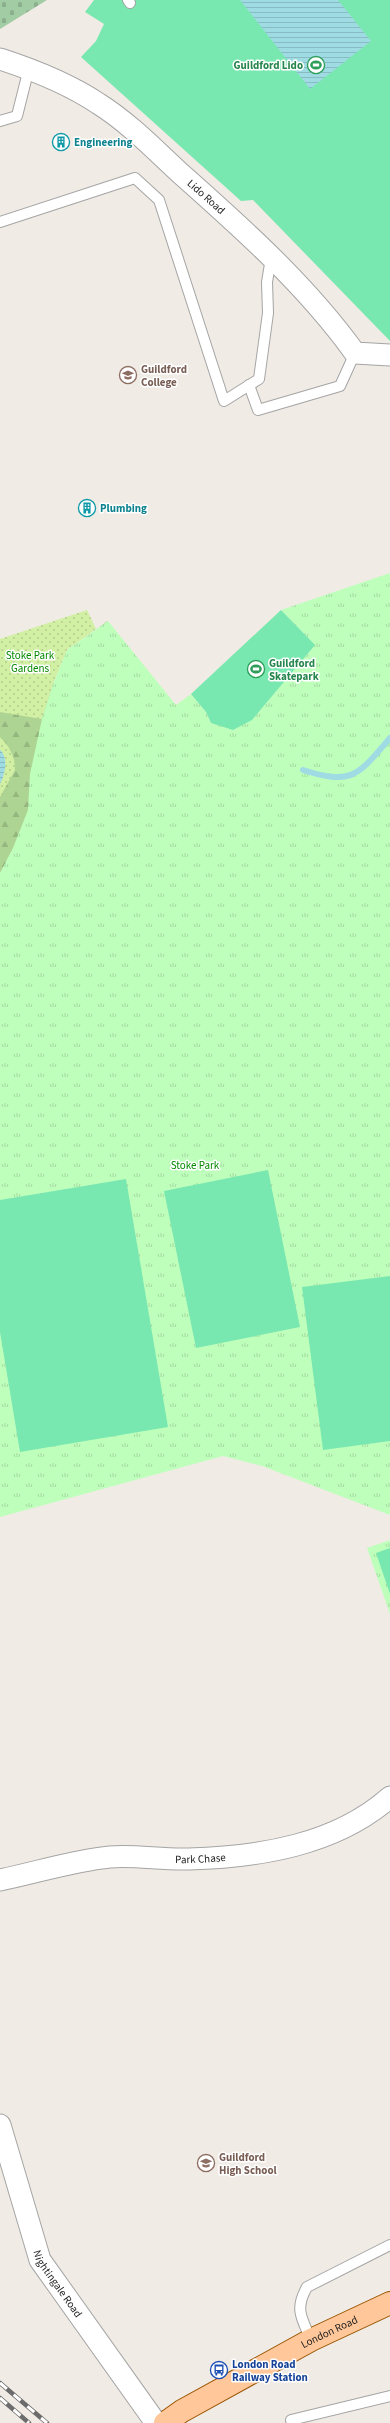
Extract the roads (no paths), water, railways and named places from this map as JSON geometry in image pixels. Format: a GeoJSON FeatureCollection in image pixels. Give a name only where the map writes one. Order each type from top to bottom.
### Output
{"type":"FeatureCollection","features":[{"type":"Feature","properties":{"kind":"main road","name":"London Road"},"geometry":{"type":"LineString","coordinates":[[165,2423],[182,2411],[311,2340],[390,2303]]}},
{"type":"Feature","properties":{"kind":"street","name":"Lido Road"},"geometry":{"type":"LineString","coordinates":[[0,59],[29,68],[99,104],[117,117],[192,183],[308,293],[332,321],[355,353]]}},
{"type":"Feature","properties":{"kind":"street"},"geometry":{"type":"LineString","coordinates":[[355,353],[390,355]]}},
{"type":"Feature","properties":{"kind":"street","name":"Park Chase"},"geometry":{"type":"LineString","coordinates":[[0,1880],[109,1857],[188,1860],[287,1848],[350,1825],[373,1812],[390,1797]]}},
{"type":"Feature","properties":{"kind":"street","name":"Nightingale Road"},"geometry":{"type":"LineString","coordinates":[[0,2125],[40,2260],[156,2423]]}},
{"type":"Feature","properties":{"kind":"lane"},"geometry":{"type":"LineString","coordinates":[[0,121],[17,116],[29,68]]}},
{"type":"Feature","properties":{"kind":"lane"},"geometry":{"type":"LineString","coordinates":[[0,222],[135,178],[159,200],[224,401],[259,378],[268,313],[267,282],[271,258]]}},
{"type":"Feature","properties":{"kind":"lane"},"geometry":{"type":"LineString","coordinates":[[249,384],[258,410],[340,386],[355,353]]}},
{"type":"Feature","properties":{"kind":"lane"},"geometry":{"type":"LineString","coordinates":[[311,2340],[298,2310],[300,2298],[307,2287],[390,2245]]}},
{"type":"Feature","properties":{"kind":"lane"},"geometry":{"type":"LineString","coordinates":[[291,2420],[390,2396]]}},
{"type":"Feature","properties":{"kind":"water","name":"Guildford Lido"},"geometry":{"type":"Polygon","coordinates":[[[240,0],[338,0],[371,41],[310,89],[240,0]]]}},
{"type":"Feature","properties":{"kind":"water"},"geometry":{"type":"Polygon","coordinates":[[[0,750],[4,757],[5,771],[0,784],[0,750]]]}},
{"type":"Feature","properties":{"kind":"waterway"},"geometry":{"type":"LineString","coordinates":[[303,770],[333,777],[344,777],[353,774],[362,769],[390,738]]}},
{"type":"Feature","properties":{"kind":"railway"},"geometry":{"type":"LineString","coordinates":[[0,2383],[47,2423]]}},
{"type":"Feature","properties":{"kind":"railway"},"geometry":{"type":"LineString","coordinates":[[0,2398],[29,2423]]}},
{"type":"Feature","properties":{"kind":"place","name":"Guildford Lido"},"geometry":{"type":"Point","coordinates":[316,65]}},
{"type":"Feature","properties":{"kind":"place","name":"Engineering"},"geometry":{"type":"Point","coordinates":[61,142]}},
{"type":"Feature","properties":{"kind":"place","name":"Guildford College"},"geometry":{"type":"Point","coordinates":[128,375]}},
{"type":"Feature","properties":{"kind":"place","name":"Plumbing"},"geometry":{"type":"Point","coordinates":[87,508]}},
{"type":"Feature","properties":{"kind":"place","name":"Guildford Skatepark"},"geometry":{"type":"Point","coordinates":[256,669]}},
{"type":"Feature","properties":{"kind":"place","name":"Guildford High School"},"geometry":{"type":"Point","coordinates":[206,2163]}},
{"type":"Feature","properties":{"kind":"place","name":"London Road Railway Station"},"geometry":{"type":"Point","coordinates":[219,2370]}},
{"type":"Feature","properties":{"kind":"park label","name":"Stoke Park Gardens"},"geometry":{"type":"Point","coordinates":[30,661]}},
{"type":"Feature","properties":{"kind":"park label","name":"Stoke Park"},"geometry":{"type":"Point","coordinates":[195,1165]}}]}
